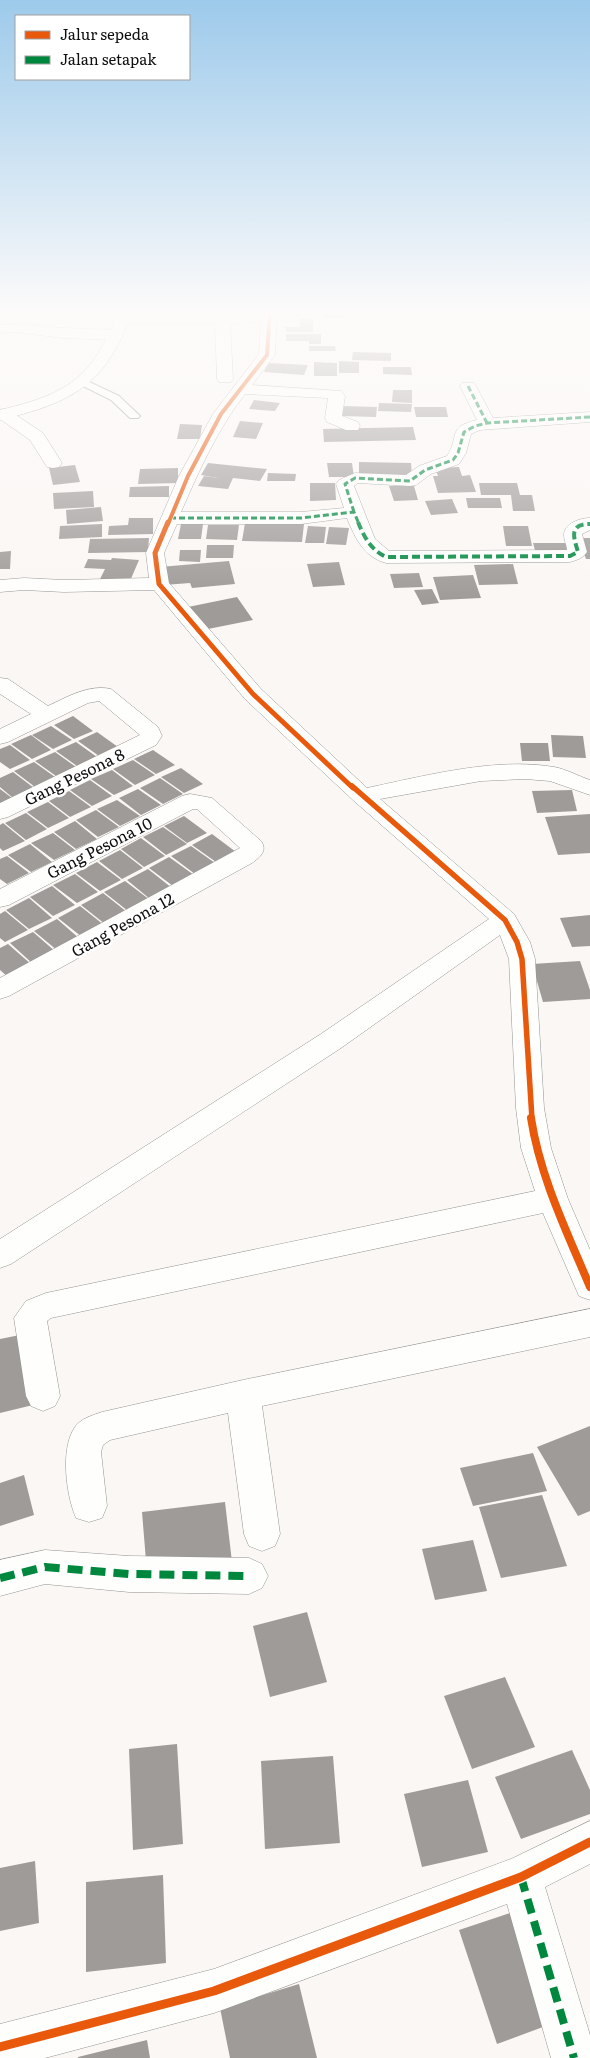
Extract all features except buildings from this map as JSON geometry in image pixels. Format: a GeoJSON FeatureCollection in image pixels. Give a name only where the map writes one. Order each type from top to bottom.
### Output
{"type":"FeatureCollection","features":[{"type":"Feature","properties":{"kind":"street"},"geometry":{"type":"LineString","coordinates":[[2,415],[20,409]]}},
{"type":"Feature","properties":{"kind":"street"},"geometry":{"type":"LineString","coordinates":[[223,409],[203,447],[155,553],[159,584],[253,694],[362,796],[505,920],[517,942],[522,960],[530,1108],[536,1148],[553,1199],[586,1269]]}},
{"type":"Feature","properties":{"kind":"street"},"geometry":{"type":"LineString","coordinates":[[335,409],[333,418],[352,426]]}},
{"type":"Feature","properties":{"kind":"street"},"geometry":{"type":"LineString","coordinates":[[480,409],[487,423]]}},
{"type":"Feature","properties":{"kind":"street"},"geometry":{"type":"LineString","coordinates":[[2,415],[37,437],[52,463]]}},
{"type":"Feature","properties":{"kind":"street"},"geometry":{"type":"LineString","coordinates":[[590,417],[487,423],[465,430],[453,460],[425,470],[413,480],[397,481],[355,478],[344,484],[365,538],[372,548],[386,557],[570,556],[578,552],[573,534],[575,529],[584,524],[590,524]]}},
{"type":"Feature","properties":{"kind":"street"},"geometry":{"type":"LineString","coordinates":[[170,518],[301,518],[354,512]]}},
{"type":"Feature","properties":{"kind":"street"},"geometry":{"type":"LineString","coordinates":[[0,586],[24,584],[64,586],[159,584]]}},
{"type":"Feature","properties":{"kind":"street"},"geometry":{"type":"LineString","coordinates":[[0,684],[47,714]]}},
{"type":"Feature","properties":{"kind":"street","name":"Gang Pesona 8"},"geometry":{"type":"LineString","coordinates":[[0,812],[148,740],[151,736],[150,732],[103,694],[82,698],[47,714]]}},
{"type":"Feature","properties":{"kind":"street"},"geometry":{"type":"LineString","coordinates":[[0,737],[47,714]]}},
{"type":"Feature","properties":{"kind":"street"},"geometry":{"type":"LineString","coordinates":[[362,796],[481,774],[525,772],[553,774],[590,788]]}},
{"type":"Feature","properties":{"kind":"street","name":"Gang Pesona 10"},"geometry":{"type":"LineString","coordinates":[[0,898],[190,801],[204,803],[250,844],[252,851],[243,858]]}},
{"type":"Feature","properties":{"kind":"street","name":"Gang Pesona 12"},"geometry":{"type":"LineString","coordinates":[[0,990],[243,858]]}},
{"type":"Feature","properties":{"kind":"street"},"geometry":{"type":"LineString","coordinates":[[0,1255],[331,1041],[505,920]]}},
{"type":"Feature","properties":{"kind":"street"},"geometry":{"type":"LineString","coordinates":[[43,1396],[30,1318],[37,1310],[46,1306],[553,1199]]}},
{"type":"Feature","properties":{"kind":"street"},"geometry":{"type":"LineString","coordinates":[[89,1506],[83,1452],[85,1443],[95,1430],[102,1427],[243,1395],[590,1323]]}},
{"type":"Feature","properties":{"kind":"street"},"geometry":{"type":"LineString","coordinates":[[243,1395],[262,1534]]}},
{"type":"Feature","properties":{"kind":"street"},"geometry":{"type":"LineString","coordinates":[[0,1578],[45,1567],[129,1574],[249,1576]]}},
{"type":"Feature","properties":{"kind":"street"},"geometry":{"type":"LineString","coordinates":[[0,2047],[214,1991],[521,1878],[590,1842]]}},
{"type":"Feature","properties":{"kind":"street"},"geometry":{"type":"LineString","coordinates":[[521,1878],[574,2058]]}},
{"type":"Feature","properties":{"kind":"lane"},"geometry":{"type":"LineString","coordinates":[[127,409],[134,416]]}},
{"type":"Feature","properties":{"kind":"marked path"},"geometry":{"type":"LineString","coordinates":[[480,409],[487,423]]}},
{"type":"Feature","properties":{"kind":"marked path"},"geometry":{"type":"LineString","coordinates":[[354,512],[345,484],[355,478],[410,481],[425,470],[453,460],[458,453],[464,432],[475,426],[487,423],[590,417]]}},
{"type":"Feature","properties":{"kind":"marked path"},"geometry":{"type":"LineString","coordinates":[[170,518],[301,518],[354,512],[369,545],[379,554],[386,557],[570,556],[578,552],[573,534],[575,529],[584,524],[590,524]]}},
{"type":"Feature","properties":{"kind":"marked path"},"geometry":{"type":"LineString","coordinates":[[0,1578],[45,1567],[129,1574],[249,1576]]}},
{"type":"Feature","properties":{"kind":"marked path"},"geometry":{"type":"LineString","coordinates":[[521,1877],[574,2058]]}},
{"type":"Feature","properties":{"kind":"cycle path"},"geometry":{"type":"LineString","coordinates":[[225,409],[188,476],[155,553],[159,584],[253,694],[362,796],[505,920],[517,942],[522,959],[530,1108],[536,1148],[553,1199],[590,1287]]}},
{"type":"Feature","properties":{"kind":"cycle path"},"geometry":{"type":"LineString","coordinates":[[0,2047],[214,1991],[521,1877],[590,1842]]}}]}
